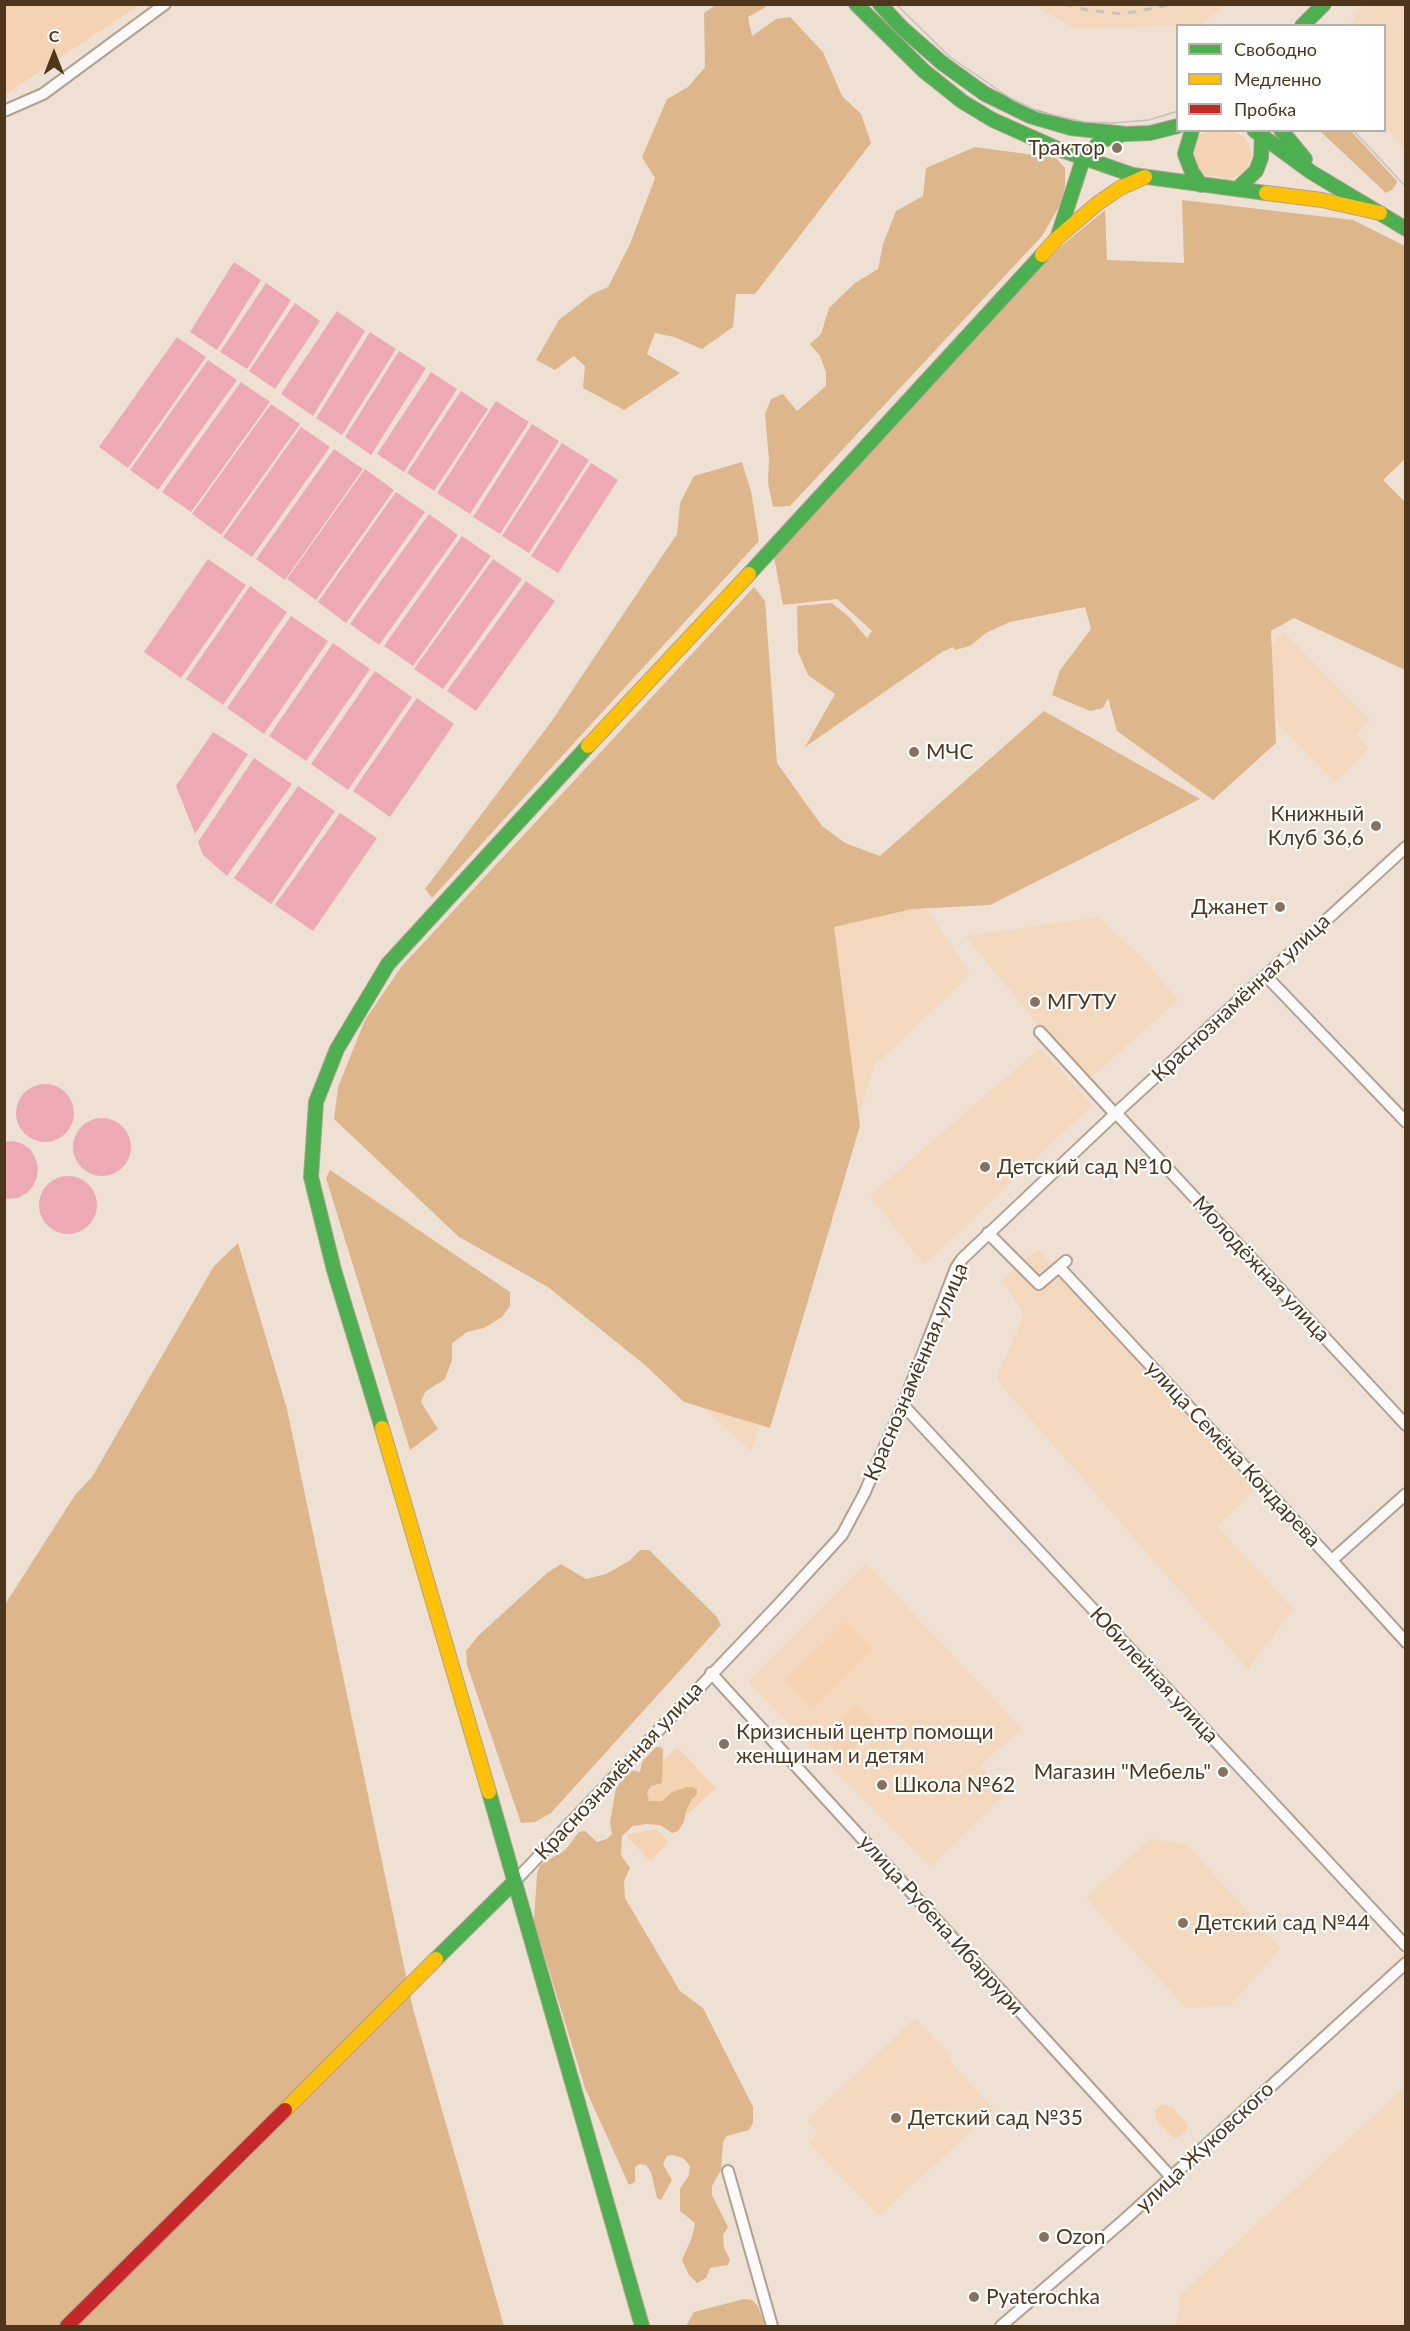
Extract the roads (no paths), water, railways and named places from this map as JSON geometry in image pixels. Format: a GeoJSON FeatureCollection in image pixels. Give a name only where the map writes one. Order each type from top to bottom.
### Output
{"type":"FeatureCollection","features":[{"type":"Feature","properties":{"kind":"main road"},"geometry":{"type":"LineString","coordinates":[[856,4],[924,71],[963,102],[993,120],[1083,159],[1144,177],[1322,200],[1380,213]]}},
{"type":"Feature","properties":{"kind":"main road"},"geometry":{"type":"LineString","coordinates":[[880,4],[901,27],[942,63],[985,94],[1050,123],[1126,134]]}},
{"type":"Feature","properties":{"kind":"main road"},"geometry":{"type":"LineString","coordinates":[[1304,24],[1321,7]]}},
{"type":"Feature","properties":{"kind":"main road"},"geometry":{"type":"LineString","coordinates":[[1308,24],[1321,7]]}},
{"type":"Feature","properties":{"kind":"main road"},"geometry":{"type":"LineString","coordinates":[[1057,237],[1083,159],[1102,140],[1176,126]]}},
{"type":"Feature","properties":{"kind":"main road"},"geometry":{"type":"LineString","coordinates":[[1191,132],[1185,153],[1192,172],[1201,185]]}},
{"type":"Feature","properties":{"kind":"main road"},"geometry":{"type":"LineString","coordinates":[[1237,189],[1256,171],[1261,158],[1259,132]]}},
{"type":"Feature","properties":{"kind":"main road"},"geometry":{"type":"LineString","coordinates":[[1259,132],[1311,172],[1406,229]]}},
{"type":"Feature","properties":{"kind":"main road"},"geometry":{"type":"LineString","coordinates":[[1283,132],[1298,152],[1336,186]]}},
{"type":"Feature","properties":{"kind":"main road"},"geometry":{"type":"LineString","coordinates":[[642,2326],[445,1637],[334,1270],[311,1177],[316,1102],[337,1049],[388,964],[1057,237],[1098,202],[1130,182],[1144,177]]}},
{"type":"Feature","properties":{"kind":"main road"},"geometry":{"type":"LineString","coordinates":[[67,2326],[515,1881]]}},
{"type":"Feature","properties":{"kind":"street"},"geometry":{"type":"LineString","coordinates":[[4,111],[43,94],[165,4]]}},
{"type":"Feature","properties":{"kind":"street","name":"Краснознамённая улица"},"geometry":{"type":"LineString","coordinates":[[515,1881],[842,1535],[864,1494],[903,1405],[956,1268],[988,1233],[1116,1113],[1406,847]]}},
{"type":"Feature","properties":{"kind":"street"},"geometry":{"type":"LineString","coordinates":[[1266,976],[1406,1122]]}},
{"type":"Feature","properties":{"kind":"street","name":"Молодёжная улица"},"geometry":{"type":"LineString","coordinates":[[1040,1032],[1406,1425]]}},
{"type":"Feature","properties":{"kind":"street","name":"улица Семёна Кондарева"},"geometry":{"type":"LineString","coordinates":[[988,1233],[1039,1284],[1062,1264],[1406,1642]]}},
{"type":"Feature","properties":{"kind":"street","name":"Юбилейная улица"},"geometry":{"type":"LineString","coordinates":[[903,1405],[1406,1946]]}},
{"type":"Feature","properties":{"kind":"street"},"geometry":{"type":"LineString","coordinates":[[1332,1560],[1406,1494]]}},
{"type":"Feature","properties":{"kind":"street","name":"улица Рубена Ибаррури"},"geometry":{"type":"LineString","coordinates":[[711,1673],[1171,2177]]}},
{"type":"Feature","properties":{"kind":"street","name":"улица Жуковского"},"geometry":{"type":"LineString","coordinates":[[1001,2326],[1171,2177],[1406,1963]]}},
{"type":"Feature","properties":{"kind":"street"},"geometry":{"type":"LineString","coordinates":[[728,2171],[772,2326]]}},
{"type":"Feature","properties":{"kind":"tram line"},"geometry":{"type":"LineString","coordinates":[[896,4],[950,57],[1013,100],[1039,112],[1085,122],[1113,123],[1149,120],[1176,112]]}},
{"type":"Feature","properties":{"kind":"tram line"},"geometry":{"type":"LineString","coordinates":[[1355,132],[1406,187]]}},
{"type":"Feature","properties":{"kind":"railway"},"geometry":{"type":"LineString","coordinates":[[1065,4],[1087,10],[1123,14],[1174,4]]}},
{"type":"Feature","properties":{"kind":"place","name":"Трактор"},"geometry":{"type":"Point","coordinates":[1117,148]}},
{"type":"Feature","properties":{"kind":"place","name":"МЧС"},"geometry":{"type":"Point","coordinates":[914,752]}},
{"type":"Feature","properties":{"kind":"place","name":"Книжный Клуб 36,6"},"geometry":{"type":"Point","coordinates":[1376,826]}},
{"type":"Feature","properties":{"kind":"place","name":"Джанет"},"geometry":{"type":"Point","coordinates":[1280,907]}},
{"type":"Feature","properties":{"kind":"place","name":"МГУТУ"},"geometry":{"type":"Point","coordinates":[1035,1002]}},
{"type":"Feature","properties":{"kind":"place","name":"Детский сад №10"},"geometry":{"type":"Point","coordinates":[985,1167]}},
{"type":"Feature","properties":{"kind":"place","name":"Кризисный центр помощи женщинам и детям"},"geometry":{"type":"Point","coordinates":[724,1744]}},
{"type":"Feature","properties":{"kind":"place","name":"Магазин \"Мебель\""},"geometry":{"type":"Point","coordinates":[1223,1772]}},
{"type":"Feature","properties":{"kind":"place","name":"Школа №62"},"geometry":{"type":"Point","coordinates":[882,1785]}},
{"type":"Feature","properties":{"kind":"place","name":"Детский сад №44"},"geometry":{"type":"Point","coordinates":[1183,1923]}},
{"type":"Feature","properties":{"kind":"place","name":"Детский сад №35"},"geometry":{"type":"Point","coordinates":[896,2118]}},
{"type":"Feature","properties":{"kind":"place","name":"Ozon"},"geometry":{"type":"Point","coordinates":[1044,2237]}},
{"type":"Feature","properties":{"kind":"place","name":"Pyaterochka"},"geometry":{"type":"Point","coordinates":[974,2297]}}]}
